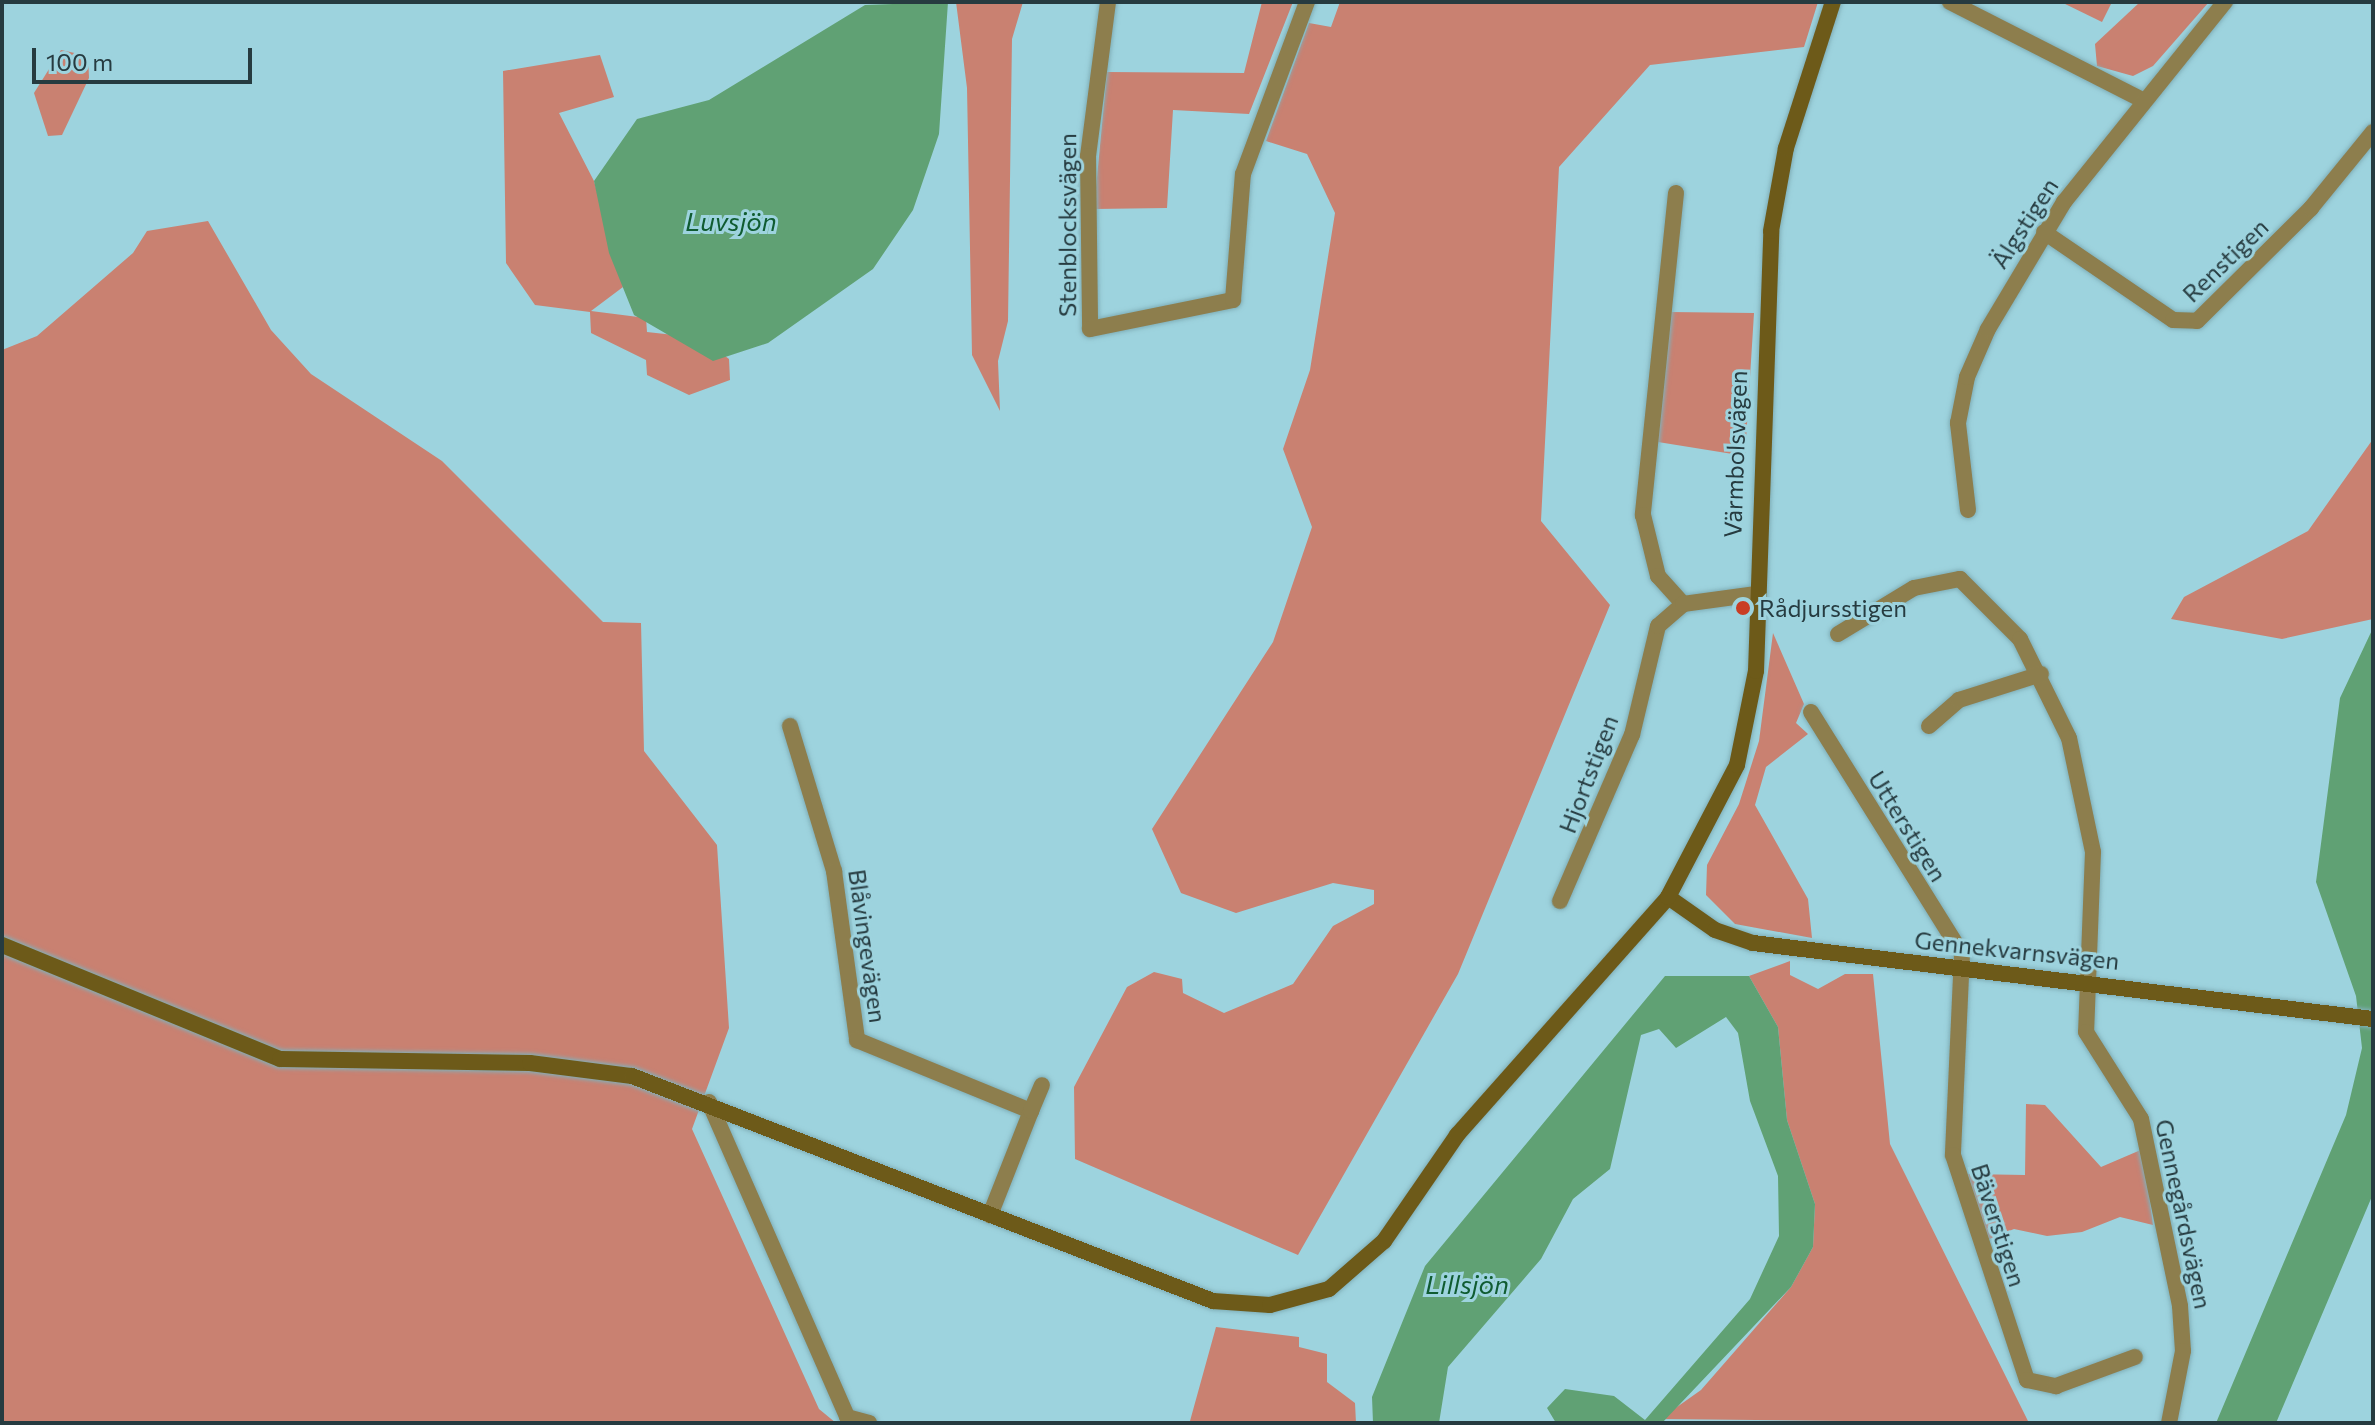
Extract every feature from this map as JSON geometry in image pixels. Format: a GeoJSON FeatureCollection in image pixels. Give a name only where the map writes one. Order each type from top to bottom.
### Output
{"type":"FeatureCollection","features":[{"type":"Feature","properties":{"kind":"street","name":"Stenblocksvägen"},"geometry":{"type":"LineString","coordinates":[[1108,2],[1088,156],[1090,329],[1233,300],[1243,174],[1307,2]]}},
{"type":"Feature","properties":{"kind":"street","name":"Värmbolsvägen"},"geometry":{"type":"LineString","coordinates":[[2,945],[280,1059],[570,1065],[709,1102],[1213,1301],[1270,1305],[1329,1289],[1384,1241],[1457,1135],[1668,897],[1737,765],[1756,671],[1756,594],[1771,231],[1786,148],[1833,2]]}},
{"type":"Feature","properties":{"kind":"street"},"geometry":{"type":"LineString","coordinates":[[1950,2],[2142,100]]}},
{"type":"Feature","properties":{"kind":"street","name":"Älgstigen"},"geometry":{"type":"LineString","coordinates":[[1968,510],[1958,423],[1967,377],[2044,232],[2142,100],[2225,2]]}},
{"type":"Feature","properties":{"kind":"street","name":"Renstigen"},"geometry":{"type":"LineString","coordinates":[[2044,232],[2189,324],[2261,260],[2373,132]]}},
{"type":"Feature","properties":{"kind":"street"},"geometry":{"type":"LineString","coordinates":[[1676,193],[1643,515],[1658,576],[1683,604],[1756,594]]}},
{"type":"Feature","properties":{"kind":"street","name":"Gennegårdsvägen"},"geometry":{"type":"LineString","coordinates":[[1838,634],[1934,579],[1960,579],[1985,597],[2041,674],[2069,738],[2093,852],[2086,1032],[2141,1119],[2180,1306],[2183,1351],[2169,1423]]}},
{"type":"Feature","properties":{"kind":"street","name":"Hjortstigen"},"geometry":{"type":"LineString","coordinates":[[1560,901],[1632,735],[1650,638],[1683,604]]}},
{"type":"Feature","properties":{"kind":"street"},"geometry":{"type":"LineString","coordinates":[[1929,726],[1959,700],[2041,674]]}},
{"type":"Feature","properties":{"kind":"street","name":"Utterstigen"},"geometry":{"type":"LineString","coordinates":[[1811,712],[1959,946],[1963,965]]}},
{"type":"Feature","properties":{"kind":"street","name":"Blåvingevägen"},"geometry":{"type":"LineString","coordinates":[[790,726],[834,871],[857,1040],[1031,1111]]}},
{"type":"Feature","properties":{"kind":"street","name":"Gennekvarnsvägen"},"geometry":{"type":"LineString","coordinates":[[1668,897],[1715,930],[1753,943],[1963,965],[2373,1019]]}},
{"type":"Feature","properties":{"kind":"street","name":"Bäverstigen"},"geometry":{"type":"LineString","coordinates":[[1963,965],[1955,1167],[2027,1380],[2056,1386],[2135,1357]]}},
{"type":"Feature","properties":{"kind":"street"},"geometry":{"type":"LineString","coordinates":[[990,1215],[1042,1085]]}},
{"type":"Feature","properties":{"kind":"street"},"geometry":{"type":"LineString","coordinates":[[709,1102],[847,1417],[869,1423]]}},
{"type":"Feature","properties":{"kind":"shaded area"},"geometry":{"type":"Polygon","coordinates":[[[956,2],[1023,2],[1012,39],[1008,321],[998,361],[1000,411],[972,355],[967,88],[956,2]]]}},
{"type":"Feature","properties":{"kind":"shaded area"},"geometry":{"type":"Polygon","coordinates":[[[1262,2],[1293,2],[1249,114],[1173,110],[1167,208],[1094,209],[1107,72],[1244,73],[1262,2]]]}},
{"type":"Feature","properties":{"kind":"shaded area"},"geometry":{"type":"Polygon","coordinates":[[[1340,2],[1818,2],[1804,47],[1650,65],[1559,167],[1541,521],[1610,605],[1458,974],[1298,1255],[1075,1159],[1074,1087],[1127,987],[1154,972],[1182,979],[1183,993],[1224,1013],[1293,984],[1333,926],[1374,904],[1374,890],[1333,883],[1236,913],[1181,893],[1152,829],[1273,642],[1312,527],[1283,449],[1310,370],[1335,213],[1307,154],[1266,141],[1309,23],[1331,27],[1340,2]]]}},
{"type":"Feature","properties":{"kind":"shaded area"},"geometry":{"type":"Polygon","coordinates":[[[2061,2],[2112,2],[2102,22],[2061,2]]]}},
{"type":"Feature","properties":{"kind":"shaded area"},"geometry":{"type":"Polygon","coordinates":[[[2140,2],[2209,2],[2153,66],[2133,76],[2097,66],[2095,44],[2140,2]]]}},
{"type":"Feature","properties":{"kind":"shaded area"},"geometry":{"type":"Polygon","coordinates":[[[61,50],[88,56],[89,78],[62,135],[48,136],[34,93],[61,50]]]}},
{"type":"Feature","properties":{"kind":"shaded area"},"geometry":{"type":"Polygon","coordinates":[[[600,55],[614,97],[559,113],[594,181],[623,287],[591,311],[646,318],[647,332],[701,338],[729,359],[730,380],[689,395],[647,375],[646,360],[591,333],[590,312],[535,305],[506,263],[503,71],[600,55]]]}},
{"type":"Feature","properties":{"kind":"shaded area"},"geometry":{"type":"Polygon","coordinates":[[[208,221],[271,330],[311,374],[442,461],[603,622],[641,623],[644,751],[717,845],[729,1028],[692,1129],[819,1409],[836,1423],[2,1423],[2,350],[37,336],[133,253],[147,231],[208,221]]]}},
{"type":"Feature","properties":{"kind":"shaded area"},"geometry":{"type":"Polygon","coordinates":[[[1670,312],[1754,313],[1745,456],[1658,442],[1670,312]]]}},
{"type":"Feature","properties":{"kind":"shaded area"},"geometry":{"type":"Polygon","coordinates":[[[2373,439],[2373,619],[2282,639],[2171,619],[2184,597],[2308,531],[2373,439]]]}},
{"type":"Feature","properties":{"kind":"shaded area"},"geometry":{"type":"Polygon","coordinates":[[[1773,633],[1804,704],[1796,723],[1808,734],[1766,767],[1755,805],[1808,899],[1812,938],[1735,924],[1706,895],[1707,865],[1739,804],[1759,741],[1773,633]]]}},
{"type":"Feature","properties":{"kind":"shaded area"},"geometry":{"type":"Polygon","coordinates":[[[1790,961],[1790,975],[1818,989],[1845,974],[1873,974],[1890,1144],[2029,1423],[1660,1419],[1701,1390],[1791,1287],[1813,1247],[1815,1204],[1787,1120],[1778,1027],[1749,976],[1790,961]]]}},
{"type":"Feature","properties":{"kind":"shaded area"},"geometry":{"type":"Polygon","coordinates":[[[2026,1104],[2045,1105],[2101,1167],[2143,1149],[2153,1225],[2120,1217],[2082,1232],[2047,1236],[2014,1229],[1987,1240],[1968,1174],[2025,1175],[2026,1104]]]}},
{"type":"Feature","properties":{"kind":"shaded area"},"geometry":{"type":"Polygon","coordinates":[[[1216,1327],[1299,1337],[1299,1347],[1327,1354],[1327,1382],[1355,1403],[1356,1423],[1190,1421],[1216,1327]]]}},
{"type":"Feature","properties":{"kind":"water","name":"Luvsjön"},"geometry":{"type":"Polygon","coordinates":[[[948,2],[939,134],[913,210],[873,269],[768,343],[713,361],[634,315],[609,253],[594,181],[637,119],[709,100],[865,5],[948,2]]]}},
{"type":"Feature","properties":{"kind":"water"},"geometry":{"type":"Polygon","coordinates":[[[2373,628],[2373,1194],[2276,1423],[2216,1423],[2346,1115],[2362,1048],[2356,996],[2316,882],[2340,698],[2373,628]]]}},
{"type":"Feature","properties":{"kind":"water","name":"Lillsjön"},"geometry":{"type":"Polygon","coordinates":[[[1665,976],[1749,976],[1778,1027],[1787,1120],[1815,1204],[1813,1247],[1791,1287],[1662,1423],[1556,1423],[1547,1408],[1565,1389],[1614,1396],[1645,1420],[1750,1299],[1779,1236],[1778,1176],[1750,1101],[1738,1033],[1726,1017],[1676,1048],[1659,1029],[1641,1035],[1610,1169],[1573,1199],[1541,1259],[1448,1367],[1439,1423],[1373,1423],[1372,1397],[1425,1266],[1665,976]]]}},
{"type":"Feature","properties":{"kind":"place","name":"Rådjursstigen"},"geometry":{"type":"Point","coordinates":[1743,608]}}]}
